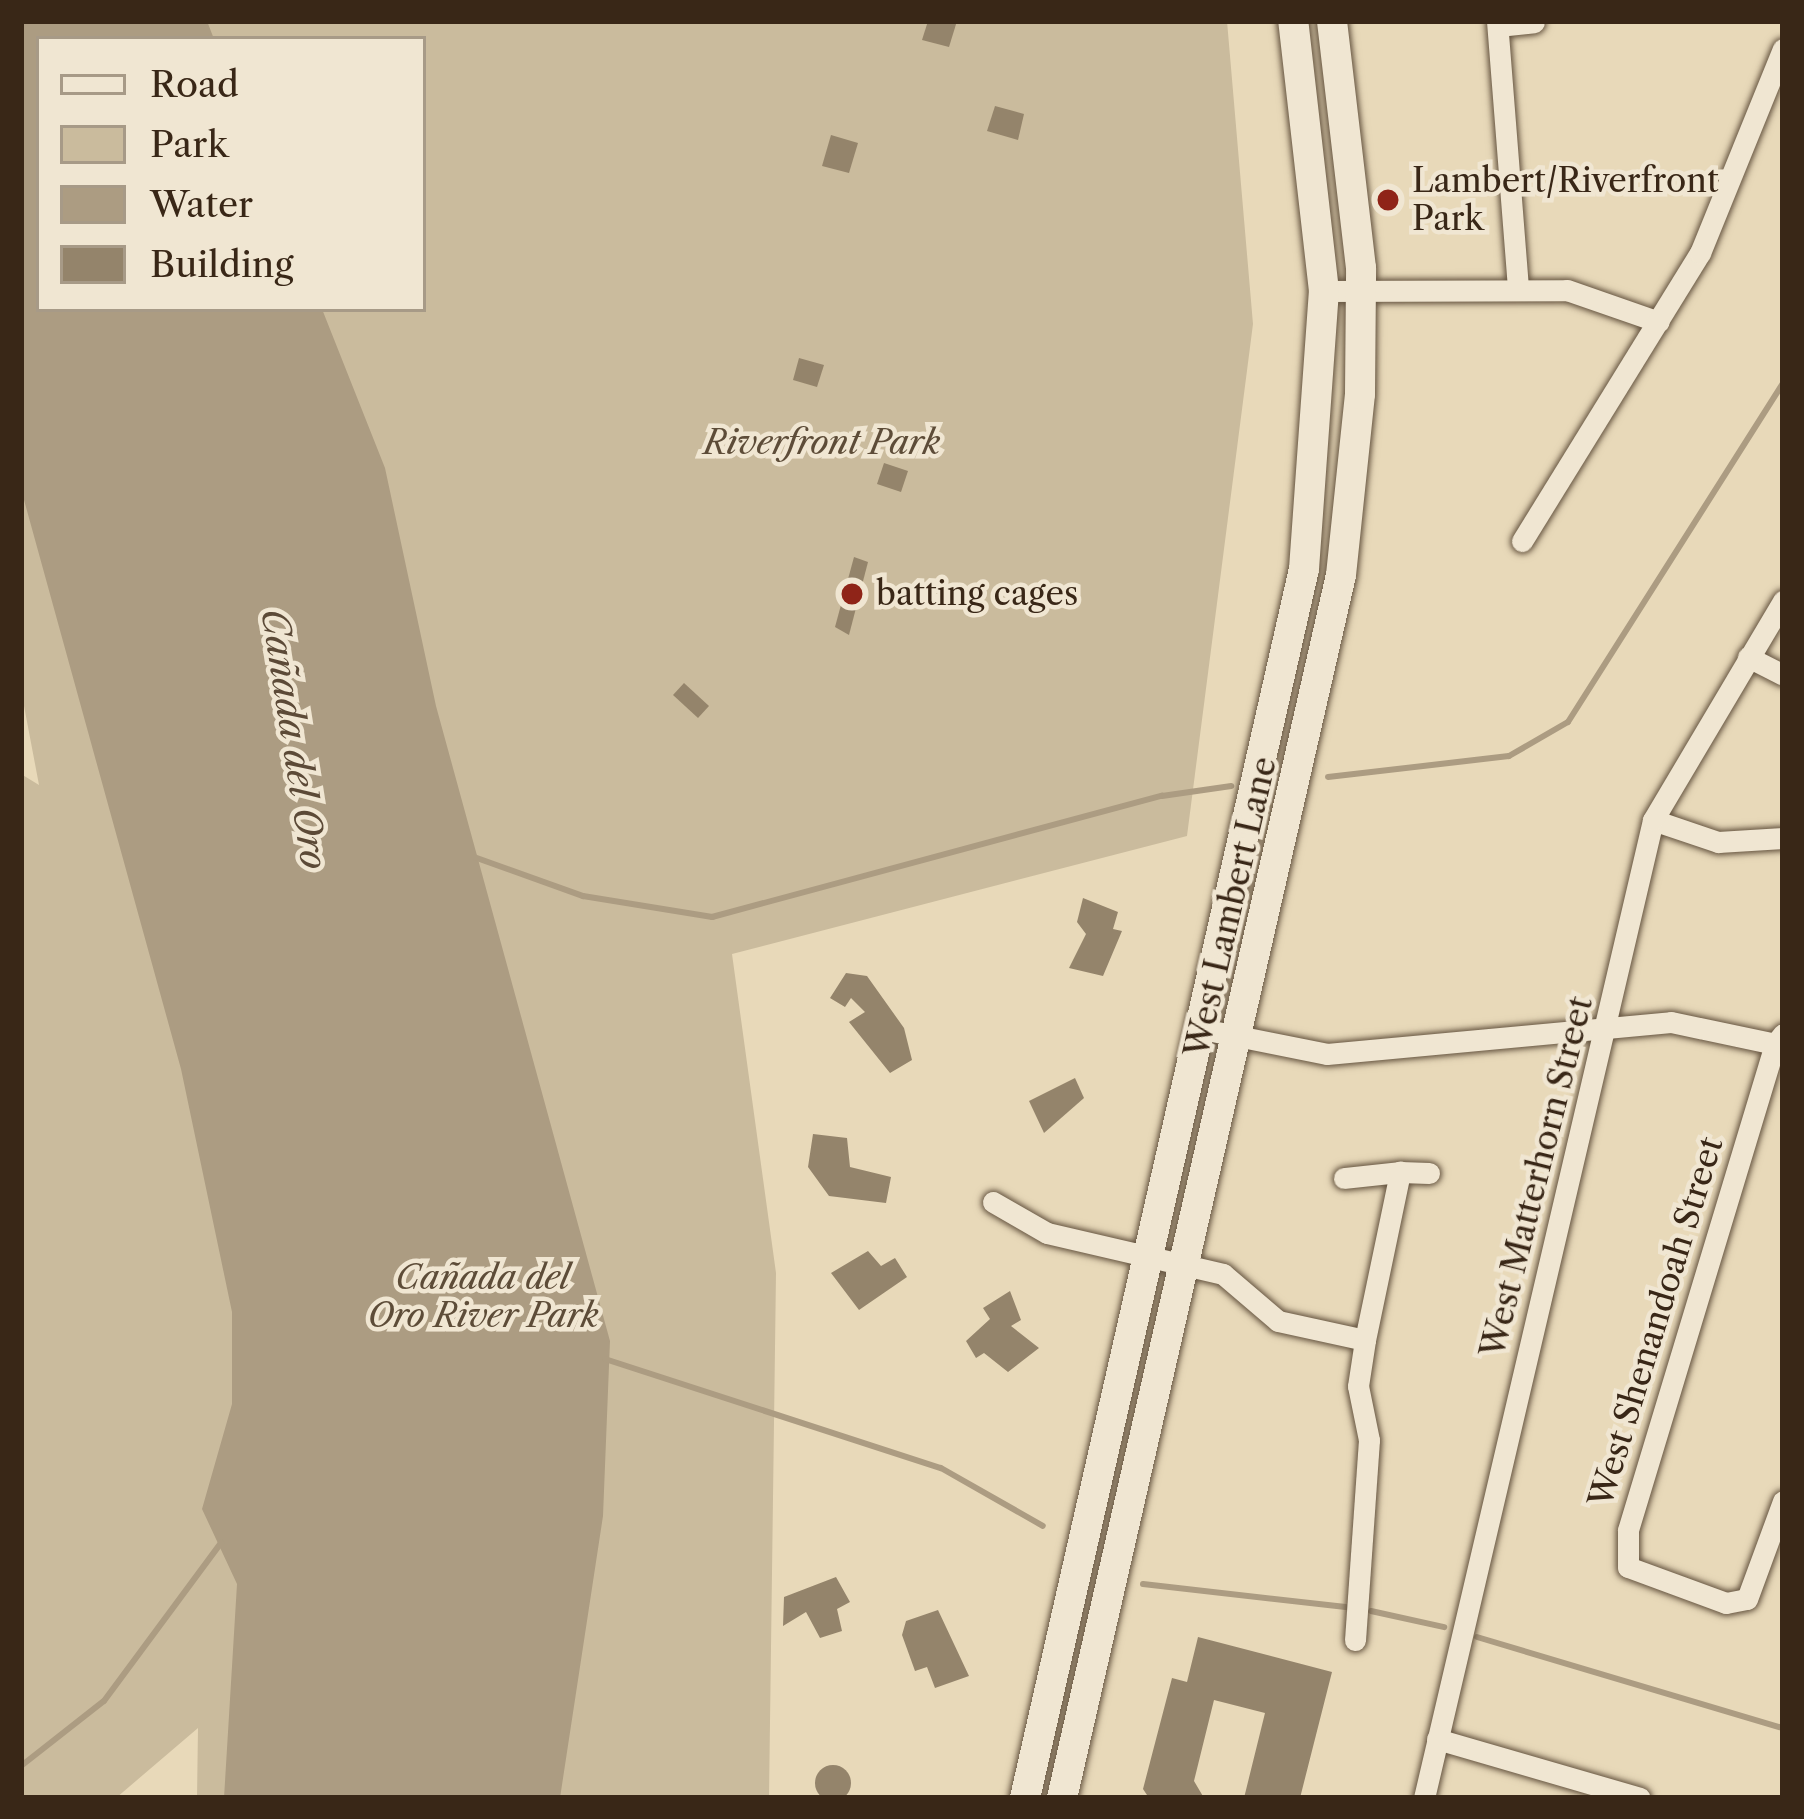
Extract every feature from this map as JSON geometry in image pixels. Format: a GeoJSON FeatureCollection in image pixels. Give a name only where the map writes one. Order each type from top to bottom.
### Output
{"type":"FeatureCollection","features":[{"type":"Feature","properties":{"kind":"main road","name":"West Lambert Lane"},"geometry":{"type":"LineString","coordinates":[[1025,1798],[1300,591],[1324,291],[1294,21]]}},
{"type":"Feature","properties":{"kind":"main road","name":"West Lambert Lane"},"geometry":{"type":"LineString","coordinates":[[1062,1798],[1341,575],[1361,291],[1332,21]]}},
{"type":"Feature","properties":{"kind":"street"},"geometry":{"type":"LineString","coordinates":[[1518,286],[1498,23],[1534,22]]}},
{"type":"Feature","properties":{"kind":"street"},"geometry":{"type":"LineString","coordinates":[[1522,541],[1700,253],[1783,49]]}},
{"type":"Feature","properties":{"kind":"street"},"geometry":{"type":"LineString","coordinates":[[1324,291],[1518,286],[1585,293],[1658,322]]}},
{"type":"Feature","properties":{"kind":"street","name":"West Matterhorn Street"},"geometry":{"type":"LineString","coordinates":[[1424,1798],[1608,1028],[1653,820],[1783,601]]}},
{"type":"Feature","properties":{"kind":"street"},"geometry":{"type":"LineString","coordinates":[[1748,657],[1783,675]]}},
{"type":"Feature","properties":{"kind":"street"},"geometry":{"type":"LineString","coordinates":[[1653,820],[1718,842],[1783,838]]}},
{"type":"Feature","properties":{"kind":"street"},"geometry":{"type":"LineString","coordinates":[[1202,1029],[1362,1054],[1689,1023],[1780,1045]]}},
{"type":"Feature","properties":{"kind":"street","name":"West Shenandoah Street"},"geometry":{"type":"LineString","coordinates":[[1780,1045],[1624,1548],[1640,1579],[1726,1603],[1747,1599],[1783,1501]]}},
{"type":"Feature","properties":{"kind":"street"},"geometry":{"type":"LineString","coordinates":[[1355,1640],[1369,1440],[1358,1386],[1400,1172]]}},
{"type":"Feature","properties":{"kind":"street"},"geometry":{"type":"LineString","coordinates":[[1344,1178],[1429,1173]]}},
{"type":"Feature","properties":{"kind":"street"},"geometry":{"type":"LineString","coordinates":[[993,1202],[1047,1233],[1235,1280],[1279,1321],[1365,1340]]}},
{"type":"Feature","properties":{"kind":"street"},"geometry":{"type":"LineString","coordinates":[[1437,1739],[1565,1787],[1640,1798]]}},
{"type":"Feature","properties":{"kind":"green space","name":"Riverfront Park"},"geometry":{"type":"Polygon","coordinates":[[[21,21],[1227,21],[1253,324],[1187,836],[732,954],[776,1273],[769,1798],[197,1798],[198,1728],[116,1798],[21,1798],[21,774],[39,785],[21,690],[21,21]]]}},
{"type":"Feature","properties":{"kind":"water","name":"Cañada del Oro River Park"},"geometry":{"type":"Polygon","coordinates":[[[21,21],[207,21],[213,36],[36,36],[36,312],[323,312],[385,468],[436,706],[610,1341],[603,1516],[560,1798],[224,1798],[237,1584],[202,1509],[232,1404],[232,1312],[181,1069],[21,489],[21,21]]]}},
{"type":"Feature","properties":{"kind":"building"},"geometry":{"type":"Polygon","coordinates":[[[928,21],[957,21],[949,47],[922,40],[928,21]]]}},
{"type":"Feature","properties":{"kind":"building"},"geometry":{"type":"Polygon","coordinates":[[[995,106],[1024,114],[1018,140],[987,131],[995,106]]]}},
{"type":"Feature","properties":{"kind":"building"},"geometry":{"type":"Polygon","coordinates":[[[831,135],[858,143],[849,173],[822,166],[831,135]]]}},
{"type":"Feature","properties":{"kind":"building"},"geometry":{"type":"Polygon","coordinates":[[[799,358],[824,365],[817,387],[793,380],[799,358]]]}},
{"type":"Feature","properties":{"kind":"building"},"geometry":{"type":"Polygon","coordinates":[[[884,463],[908,471],[901,492],[877,484],[884,463]]]}},
{"type":"Feature","properties":{"kind":"building","name":"batting cages"},"geometry":{"type":"Polygon","coordinates":[[[854,557],[868,562],[849,635],[835,627],[854,557]]]}},
{"type":"Feature","properties":{"kind":"building"},"geometry":{"type":"Polygon","coordinates":[[[684,683],[709,706],[698,718],[673,695],[684,683]]]}},
{"type":"Feature","properties":{"kind":"building"},"geometry":{"type":"Polygon","coordinates":[[[1083,898],[1118,912],[1113,929],[1122,931],[1103,976],[1069,968],[1086,934],[1077,922],[1083,898]]]}},
{"type":"Feature","properties":{"kind":"building"},"geometry":{"type":"Polygon","coordinates":[[[846,973],[867,976],[904,1028],[912,1060],[890,1073],[849,1022],[865,1012],[851,998],[845,1007],[830,998],[846,973]]]}},
{"type":"Feature","properties":{"kind":"building"},"geometry":{"type":"Polygon","coordinates":[[[1075,1078],[1084,1098],[1044,1133],[1029,1101],[1075,1078]]]}},
{"type":"Feature","properties":{"kind":"building"},"geometry":{"type":"Polygon","coordinates":[[[813,1134],[847,1138],[850,1167],[891,1177],[886,1203],[829,1196],[808,1167],[813,1134]]]}},
{"type":"Feature","properties":{"kind":"building"},"geometry":{"type":"Polygon","coordinates":[[[868,1251],[881,1266],[895,1258],[907,1277],[859,1310],[831,1273],[868,1251]]]}},
{"type":"Feature","properties":{"kind":"building"},"geometry":{"type":"Polygon","coordinates":[[[1010,1291],[1021,1320],[1011,1326],[1039,1348],[1008,1372],[984,1353],[976,1358],[966,1341],[990,1319],[983,1308],[1010,1291]]]}},
{"type":"Feature","properties":{"kind":"building"},"geometry":{"type":"Polygon","coordinates":[[[836,1577],[850,1602],[837,1609],[842,1631],[820,1638],[806,1612],[783,1626],[784,1597],[836,1577]]]}},
{"type":"Feature","properties":{"kind":"building"},"geometry":{"type":"Polygon","coordinates":[[[938,1610],[969,1676],[935,1688],[927,1667],[915,1671],[902,1635],[906,1621],[938,1610]]]}},
{"type":"Feature","properties":{"kind":"building"},"geometry":{"type":"Polygon","coordinates":[[[1198,1637],[1332,1672],[1300,1798],[1244,1798],[1265,1713],[1214,1700],[1194,1781],[1204,1798],[1149,1798],[1143,1789],[1172,1678],[1187,1682],[1198,1637]]]}},
{"type":"Feature","properties":{"kind":"building"},"geometry":{"type":"Polygon","coordinates":[[[833,1765],[846,1770],[851,1783],[846,1796],[833,1801],[820,1796],[815,1783],[820,1770],[833,1765]]]}},
{"type":"Feature","properties":{"kind":"waterway"},"geometry":{"type":"LineString","coordinates":[[1328,777],[1509,756],[1568,722],[1783,383]]}},
{"type":"Feature","properties":{"kind":"waterway"},"geometry":{"type":"LineString","coordinates":[[474,857],[583,896],[712,917],[1162,796],[1231,786]]}},
{"type":"Feature","properties":{"kind":"waterway"},"geometry":{"type":"LineString","coordinates":[[605,1359],[941,1468],[1043,1526]]}},
{"type":"Feature","properties":{"kind":"waterway"},"geometry":{"type":"LineString","coordinates":[[21,1766],[104,1701],[221,1543]]}},
{"type":"Feature","properties":{"kind":"waterway"},"geometry":{"type":"LineString","coordinates":[[1143,1584],[1346,1607]]}},
{"type":"Feature","properties":{"kind":"waterway"},"geometry":{"type":"LineString","coordinates":[[1371,1611],[1444,1627]]}},
{"type":"Feature","properties":{"kind":"waterway"},"geometry":{"type":"LineString","coordinates":[[1477,1637],[1783,1728]]}},
{"type":"Feature","properties":{"kind":"place","name":"Lambert/Riverfront Park"},"geometry":{"type":"Point","coordinates":[1388,200]}},
{"type":"Feature","properties":{"kind":"place","name":"batting cages"},"geometry":{"type":"Point","coordinates":[852,594]}},
{"type":"Feature","properties":{"kind":"water label","name":"Cañada del Oro"},"geometry":{"type":"Point","coordinates":[294,739]}}]}
